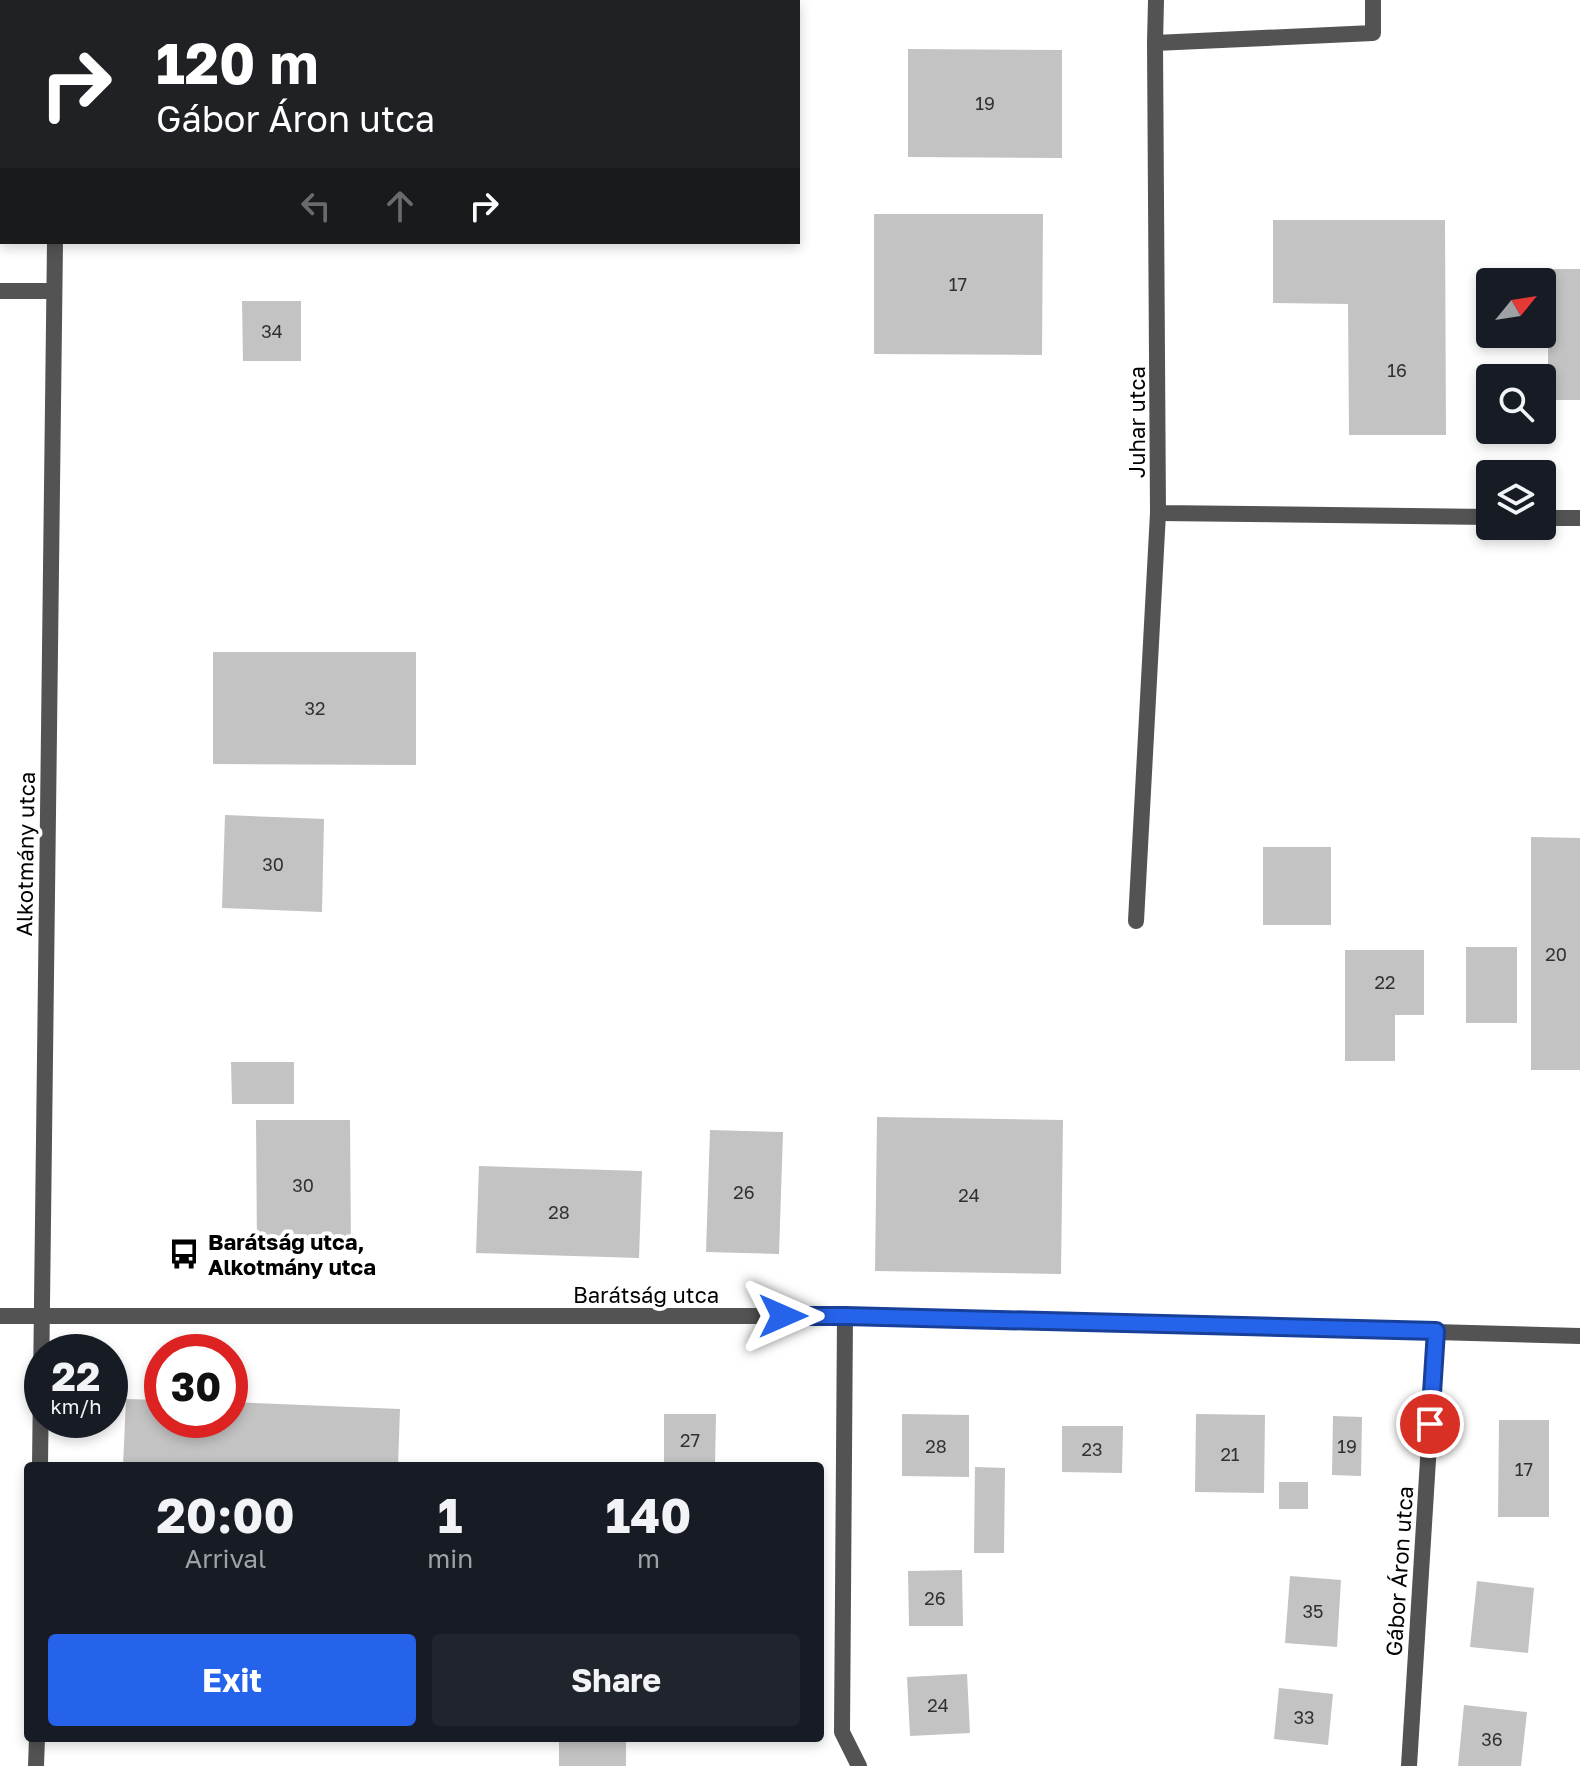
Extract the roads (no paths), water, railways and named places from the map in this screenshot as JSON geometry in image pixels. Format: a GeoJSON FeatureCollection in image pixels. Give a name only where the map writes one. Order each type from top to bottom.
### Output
{"type":"FeatureCollection","features":[{"type":"Feature","properties":{"kind":"street","name":"Juhar utca"},"geometry":{"type":"LineString","coordinates":[[1136,921],[1158,513],[1156,0]]}},
{"type":"Feature","properties":{"kind":"street"},"geometry":{"type":"LineString","coordinates":[[1155,43],[1373,33],[1373,0]]}},
{"type":"Feature","properties":{"kind":"street","name":"Alkotmány utca"},"geometry":{"type":"LineString","coordinates":[[40,1462],[55,244]]}},
{"type":"Feature","properties":{"kind":"street"},"geometry":{"type":"LineString","coordinates":[[0,291],[54,291]]}},
{"type":"Feature","properties":{"kind":"street"},"geometry":{"type":"LineString","coordinates":[[1158,513],[1476,517]]}},
{"type":"Feature","properties":{"kind":"street"},"geometry":{"type":"LineString","coordinates":[[1556,518],[1580,518]]}},
{"type":"Feature","properties":{"kind":"street","name":"Barátság utca"},"geometry":{"type":"LineString","coordinates":[[0,1316],[845,1316],[1580,1336]]}},
{"type":"Feature","properties":{"kind":"street"},"geometry":{"type":"LineString","coordinates":[[845,1316],[842,1732],[859,1766]]}},
{"type":"Feature","properties":{"kind":"street","name":"Gábor Áron utca"},"geometry":{"type":"LineString","coordinates":[[1409,1766],[1436,1331]]}},
{"type":"Feature","properties":{"kind":"street"},"geometry":{"type":"LineString","coordinates":[[36,1766],[37,1742]]}},
{"type":"Feature","properties":{"kind":"place","name":"Barátság utca, Alkotmány utca"},"geometry":{"type":"Point","coordinates":[184,1254]}}]}
